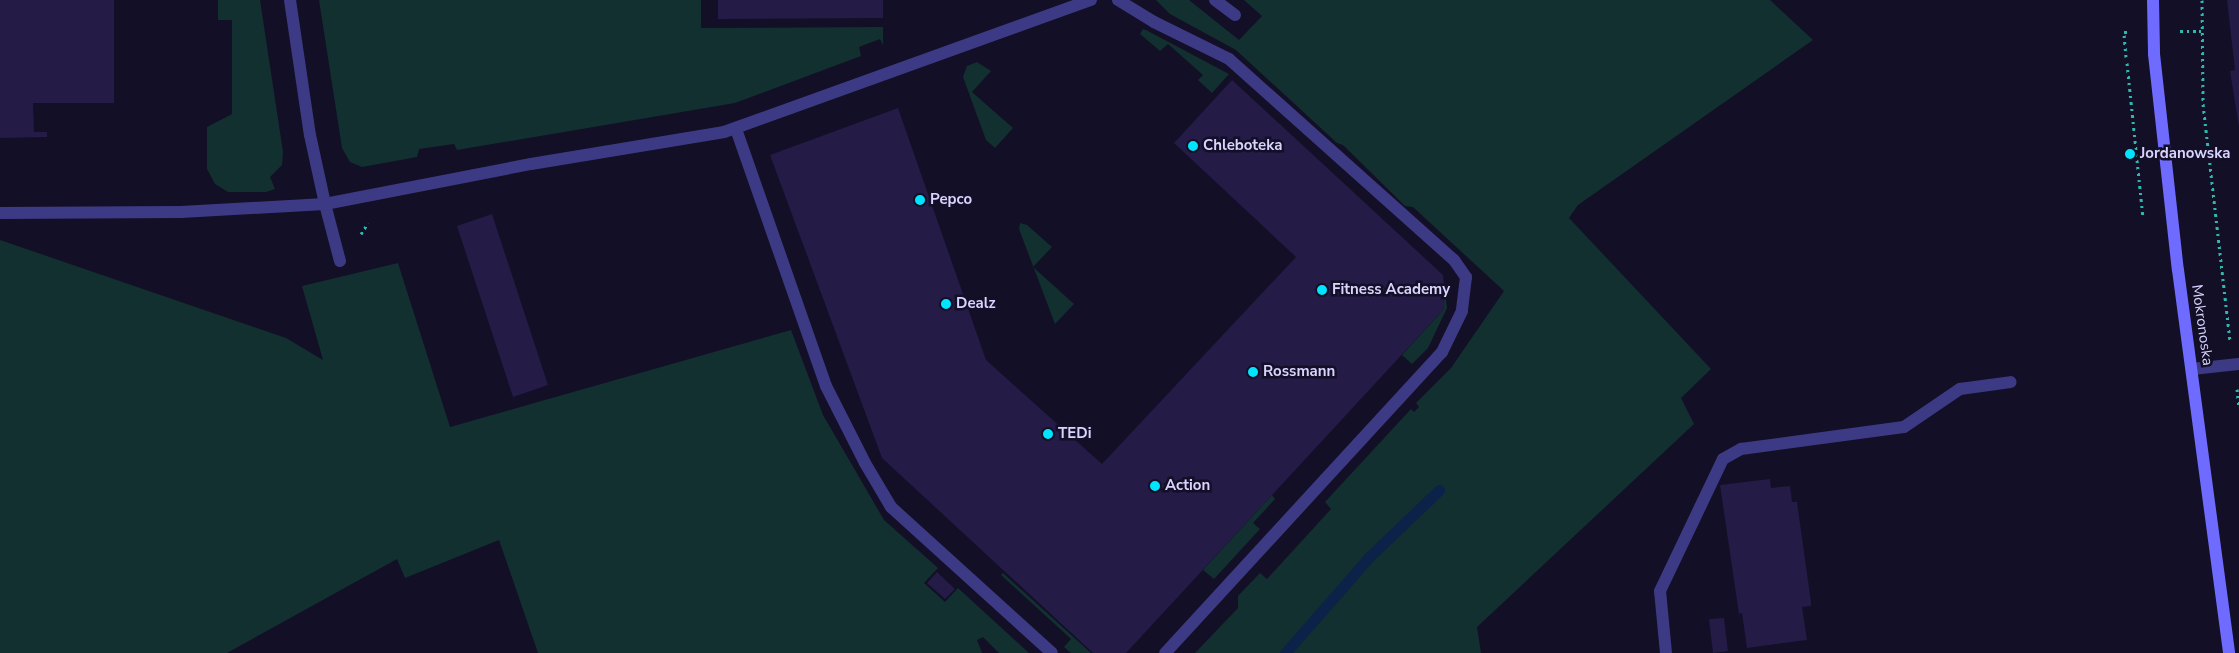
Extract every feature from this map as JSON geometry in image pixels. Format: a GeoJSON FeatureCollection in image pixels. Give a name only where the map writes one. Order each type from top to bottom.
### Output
{"type":"FeatureCollection","features":[{"type":"Feature","properties":{"kind":"main road","name":"Mokronoska"},"geometry":{"type":"LineString","coordinates":[[2153,0],[2154,54],[2229,653]]}},
{"type":"Feature","properties":{"kind":"street"},"geometry":{"type":"LineString","coordinates":[[290,0],[309,126],[325,204],[340,261]]}},
{"type":"Feature","properties":{"kind":"street"},"geometry":{"type":"LineString","coordinates":[[0,213],[181,212],[325,204],[736,129],[1091,0]]}},
{"type":"Feature","properties":{"kind":"street"},"geometry":{"type":"LineString","coordinates":[[1118,0],[1154,22],[1229,59],[1454,260],[1466,277],[1462,311],[1442,352],[1165,653]]}},
{"type":"Feature","properties":{"kind":"street"},"geometry":{"type":"LineString","coordinates":[[1215,0],[1235,15]]}},
{"type":"Feature","properties":{"kind":"street"},"geometry":{"type":"LineString","coordinates":[[736,129],[826,386],[878,485],[892,507],[1052,653]]}},
{"type":"Feature","properties":{"kind":"street"},"geometry":{"type":"LineString","coordinates":[[2192,369],[2236,364]]}},
{"type":"Feature","properties":{"kind":"street"},"geometry":{"type":"LineString","coordinates":[[1666,653],[1660,591],[1723,459],[1741,449],[1904,427],[1960,389],[2011,382]]}},
{"type":"Feature","properties":{"kind":"path"},"geometry":{"type":"LineString","coordinates":[[2202,0],[2203,104],[2236,364],[2239,408]]}},
{"type":"Feature","properties":{"kind":"path"},"geometry":{"type":"LineString","coordinates":[[2174,31],[2202,31]]}},
{"type":"Feature","properties":{"kind":"green space"},"geometry":{"type":"Polygon","coordinates":[[[218,0],[260,0],[283,152],[282,165],[270,177],[275,189],[266,192],[228,192],[215,184],[207,169],[207,127],[232,114],[232,20],[218,20],[218,0]]]}},
{"type":"Feature","properties":{"kind":"green space"},"geometry":{"type":"Polygon","coordinates":[[[319,0],[701,0],[701,28],[883,27],[883,45],[880,39],[859,47],[861,56],[735,103],[457,150],[454,144],[419,149],[417,157],[362,167],[350,162],[342,148],[319,0]]]}},
{"type":"Feature","properties":{"kind":"green space"},"geometry":{"type":"Polygon","coordinates":[[[1156,0],[1189,0],[1239,40],[1262,16],[1244,0],[1770,0],[1813,40],[1578,205],[1569,218],[1711,369],[1681,398],[1694,424],[1477,627],[1481,653],[1195,653],[1238,608],[1238,596],[1260,573],[1267,579],[1331,509],[1325,502],[1411,409],[1414,412],[1419,407],[1416,403],[1451,368],[1504,291],[1413,207],[1405,206],[1343,145],[1337,143],[1236,50],[1170,14],[1156,0]]]}},
{"type":"Feature","properties":{"kind":"green space"},"geometry":{"type":"Polygon","coordinates":[[[1143,29],[1229,74],[1212,93],[1198,80],[1203,75],[1168,44],[1160,51],[1140,34],[1143,29]]]}},
{"type":"Feature","properties":{"kind":"green space"},"geometry":{"type":"Polygon","coordinates":[[[977,62],[991,71],[972,92],[1013,128],[995,148],[986,140],[963,77],[967,66],[977,62]]]}},
{"type":"Feature","properties":{"kind":"green space"},"geometry":{"type":"Polygon","coordinates":[[[1020,223],[1027,225],[1052,247],[1033,267],[1019,229],[1020,223]]]}},
{"type":"Feature","properties":{"kind":"green space"},"geometry":{"type":"Polygon","coordinates":[[[0,240],[286,338],[323,360],[302,286],[398,263],[450,427],[791,330],[823,415],[884,520],[938,568],[924,583],[945,602],[958,588],[1029,653],[999,653],[983,637],[977,640],[982,653],[538,653],[499,540],[405,578],[397,559],[227,653],[0,653],[0,240]]]}},
{"type":"Feature","properties":{"kind":"green space"},"geometry":{"type":"Polygon","coordinates":[[[1034,268],[1074,304],[1055,324],[1034,268]]]}},
{"type":"Feature","properties":{"kind":"green space"},"geometry":{"type":"Polygon","coordinates":[[[1443,275],[1447,308],[1428,348],[1412,364],[1402,355],[1444,309],[1443,275]]]}},
{"type":"Feature","properties":{"kind":"green space"},"geometry":{"type":"Polygon","coordinates":[[[1272,495],[1275,499],[1253,523],[1260,529],[1214,579],[1203,570],[1272,495]]]}},
{"type":"Feature","properties":{"kind":"green space"},"geometry":{"type":"Polygon","coordinates":[[[1003,573],[1091,653],[1071,653],[1064,647],[1071,639],[1001,575],[1003,573]]]}},
{"type":"Feature","properties":{"kind":"building"},"geometry":{"type":"Polygon","coordinates":[[[0,0],[114,0],[114,103],[33,103],[34,132],[47,132],[47,137],[0,138],[0,0]]]}},
{"type":"Feature","properties":{"kind":"building"},"geometry":{"type":"Polygon","coordinates":[[[718,0],[883,0],[883,18],[718,19],[718,0]]]}},
{"type":"Feature","properties":{"kind":"building"},"geometry":{"type":"Polygon","coordinates":[[[2227,0],[2239,0],[2239,127],[2230,71],[2235,70],[2227,0]]]}},
{"type":"Feature","properties":{"kind":"building"},"geometry":{"type":"Polygon","coordinates":[[[1232,80],[1443,275],[1444,309],[1126,653],[1093,653],[882,458],[770,155],[898,108],[986,360],[1102,464],[1296,257],[1174,143],[1232,80]]]}},
{"type":"Feature","properties":{"kind":"building"},"geometry":{"type":"Polygon","coordinates":[[[492,214],[548,385],[513,397],[457,226],[492,214]]]}},
{"type":"Feature","properties":{"kind":"building"},"geometry":{"type":"Polygon","coordinates":[[[1770,479],[1771,488],[1790,486],[1792,502],[1797,502],[1811,602],[1811,606],[1802,607],[1807,640],[1747,648],[1742,613],[1739,614],[1720,485],[1770,479]]]}},
{"type":"Feature","properties":{"kind":"building"},"geometry":{"type":"Polygon","coordinates":[[[937,572],[955,589],[945,599],[927,583],[937,572]]]}},
{"type":"Feature","properties":{"kind":"building"},"geometry":{"type":"Polygon","coordinates":[[[1724,618],[1728,651],[1713,653],[1709,619],[1724,618]]]}},
{"type":"Feature","properties":{"kind":"waterway"},"geometry":{"type":"LineString","coordinates":[[1285,653],[1369,557],[1439,490]]}},
{"type":"Feature","properties":{"kind":"place","name":"Chleboteka"},"geometry":{"type":"Point","coordinates":[1193,146]}},
{"type":"Feature","properties":{"kind":"place","name":"Jordanowska"},"geometry":{"type":"Point","coordinates":[2130,154]}},
{"type":"Feature","properties":{"kind":"place","name":"Pepco"},"geometry":{"type":"Point","coordinates":[920,200]}},
{"type":"Feature","properties":{"kind":"place","name":"Fitness Academy"},"geometry":{"type":"Point","coordinates":[1322,290]}},
{"type":"Feature","properties":{"kind":"place","name":"Dealz"},"geometry":{"type":"Point","coordinates":[946,304]}},
{"type":"Feature","properties":{"kind":"place","name":"Rossmann"},"geometry":{"type":"Point","coordinates":[1253,372]}},
{"type":"Feature","properties":{"kind":"place","name":"TEDi"},"geometry":{"type":"Point","coordinates":[1048,434]}},
{"type":"Feature","properties":{"kind":"place","name":"Action"},"geometry":{"type":"Point","coordinates":[1155,486]}}]}
